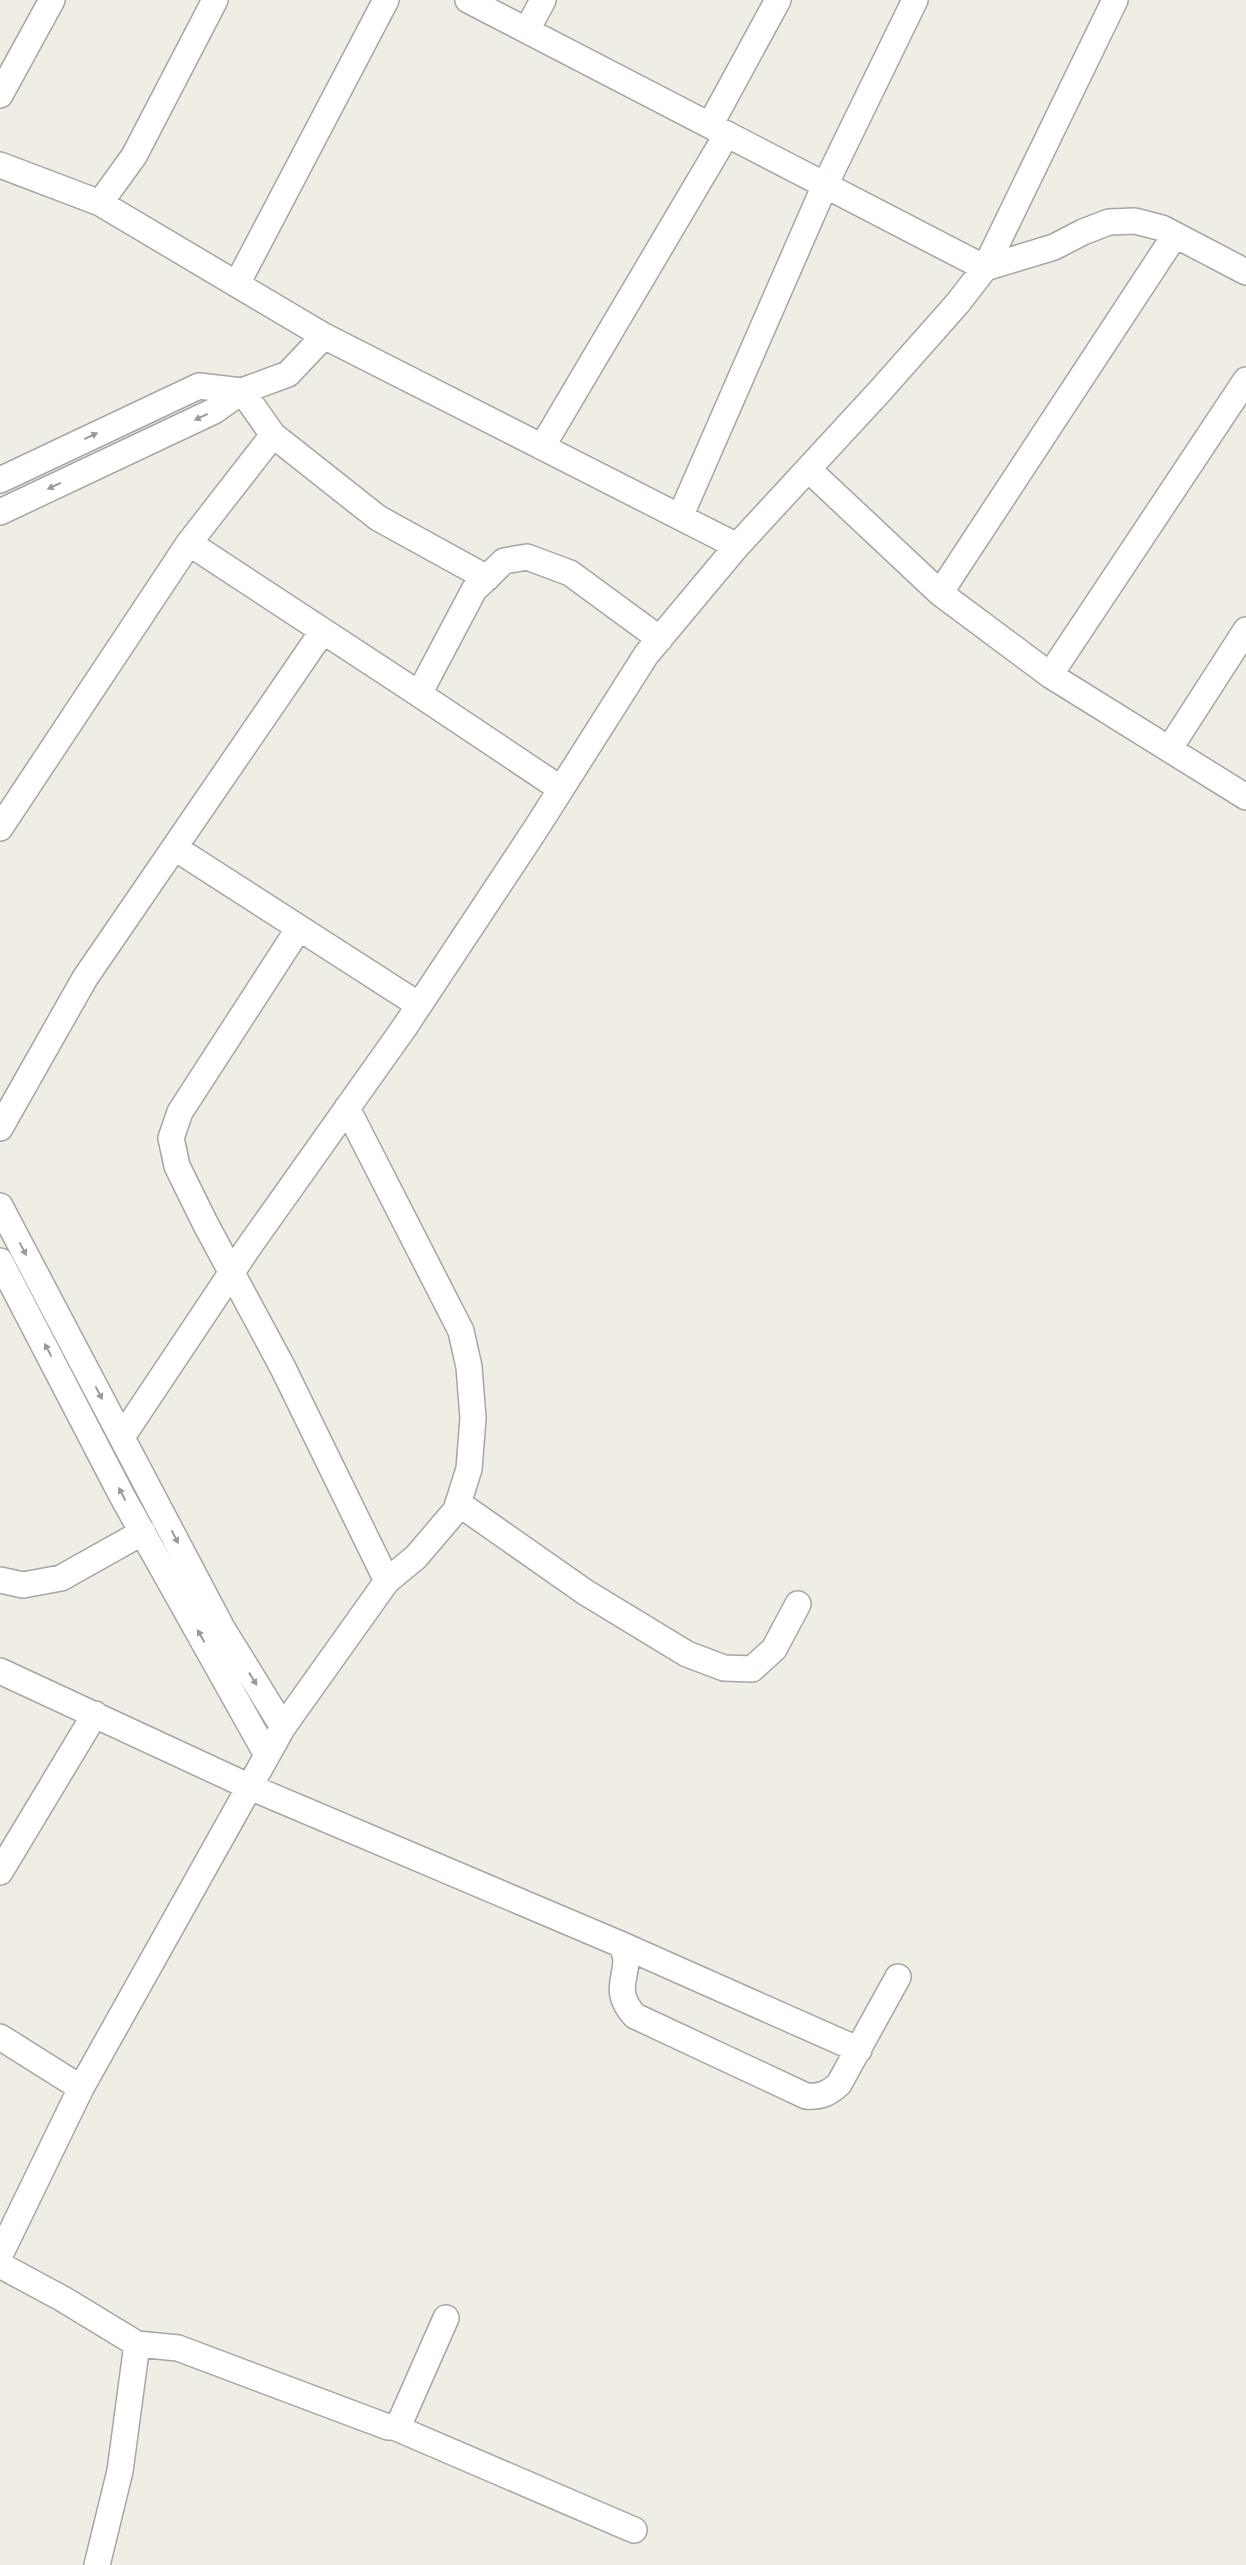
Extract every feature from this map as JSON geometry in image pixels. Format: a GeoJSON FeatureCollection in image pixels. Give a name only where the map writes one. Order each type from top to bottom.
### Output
{"type":"FeatureCollection","features":[{"type":"Feature","properties":{"kind":"street"},"geometry":{"type":"LineString","coordinates":[[0,94],[52,0]]}},
{"type":"Feature","properties":{"kind":"street"},"geometry":{"type":"LineString","coordinates":[[100,203],[134,156],[215,0]]}},
{"type":"Feature","properties":{"kind":"street"},"geometry":{"type":"LineString","coordinates":[[237,284],[386,0]]}},
{"type":"Feature","properties":{"kind":"street"},"geometry":{"type":"LineString","coordinates":[[468,0],[986,268],[1054,247],[1082,232],[1109,222],[1135,221],[1162,228],[1246,272]]}},
{"type":"Feature","properties":{"kind":"street"},"geometry":{"type":"LineString","coordinates":[[527,30],[543,0]]}},
{"type":"Feature","properties":{"kind":"street"},"geometry":{"type":"LineString","coordinates":[[542,447],[719,130],[778,0]]}},
{"type":"Feature","properties":{"kind":"street"},"geometry":{"type":"LineString","coordinates":[[680,517],[825,185],[915,0]]}},
{"type":"Feature","properties":{"kind":"street"},"geometry":{"type":"LineString","coordinates":[[122,1437],[231,1272],[419,1005],[561,789],[646,655],[737,546],[951,312],[986,268],[1115,0]]}},
{"type":"Feature","properties":{"kind":"street"},"geometry":{"type":"LineString","coordinates":[[0,165],[100,203],[324,336],[737,546]]}},
{"type":"Feature","properties":{"kind":"street"},"geometry":{"type":"LineString","coordinates":[[940,593],[1175,235]]}},
{"type":"Feature","properties":{"kind":"street"},"geometry":{"type":"LineString","coordinates":[[0,512],[214,411],[242,391],[288,374],[324,336]]}},
{"type":"Feature","properties":{"kind":"street"},"geometry":{"type":"LineString","coordinates":[[1050,675],[1246,380]]}},
{"type":"Feature","properties":{"kind":"street"},"geometry":{"type":"LineString","coordinates":[[0,480],[198,386],[242,391],[274,435],[378,518],[487,578]]}},
{"type":"Feature","properties":{"kind":"street"},"geometry":{"type":"LineString","coordinates":[[0,828],[189,543],[274,435]]}},
{"type":"Feature","properties":{"kind":"street"},"geometry":{"type":"LineString","coordinates":[[808,469],[940,593],[1050,675],[1246,797]]}},
{"type":"Feature","properties":{"kind":"street"},"geometry":{"type":"LineString","coordinates":[[189,543],[561,789]]}},
{"type":"Feature","properties":{"kind":"street"},"geometry":{"type":"LineString","coordinates":[[419,694],[474,590],[504,561],[527,557],[570,572],[660,639]]}},
{"type":"Feature","properties":{"kind":"street"},"geometry":{"type":"LineString","coordinates":[[1170,748],[1246,630]]}},
{"type":"Feature","properties":{"kind":"street"},"geometry":{"type":"LineString","coordinates":[[0,1128],[85,978],[322,632]]}},
{"type":"Feature","properties":{"kind":"street"},"geometry":{"type":"LineString","coordinates":[[175,848],[419,1005]]}},
{"type":"Feature","properties":{"kind":"street"},"geometry":{"type":"LineString","coordinates":[[299,928],[180,1112],[171,1138],[178,1166],[231,1272],[283,1368],[386,1581]]}},
{"type":"Feature","properties":{"kind":"street"},"geometry":{"type":"LineString","coordinates":[[0,2255],[81,2088],[283,1727],[386,1581],[416,1558],[456,1510],[469,1469],[473,1418],[469,1367],[461,1330],[347,1108]]}},
{"type":"Feature","properties":{"kind":"street"},"geometry":{"type":"LineString","coordinates":[[0,1206],[222,1628],[283,1727]]}},
{"type":"Feature","properties":{"kind":"street"},"geometry":{"type":"LineString","coordinates":[[0,1260],[142,1532],[267,1755]]}},
{"type":"Feature","properties":{"kind":"street"},"geometry":{"type":"LineString","coordinates":[[458,1503],[585,1592],[687,1654],[724,1668],[752,1669],[774,1649],[798,1604]]}},
{"type":"Feature","properties":{"kind":"street"},"geometry":{"type":"LineString","coordinates":[[0,1580],[23,1585],[61,1578],[142,1532]]}},
{"type":"Feature","properties":{"kind":"street"},"geometry":{"type":"LineString","coordinates":[[0,1671],[250,1788],[620,1944],[859,2050]]}},
{"type":"Feature","properties":{"kind":"street"},"geometry":{"type":"LineString","coordinates":[[0,1872],[95,1714]]}},
{"type":"Feature","properties":{"kind":"street"},"geometry":{"type":"LineString","coordinates":[[620,1944],[625,1951],[626,1962],[621,1990],[622,1998],[625,2006],[635,2016],[786,2089],[806,2096],[820,2096],[830,2093],[839,2084],[898,1977]]}},
{"type":"Feature","properties":{"kind":"street"},"geometry":{"type":"LineString","coordinates":[[0,2037],[81,2088]]}},
{"type":"Feature","properties":{"kind":"street"},"geometry":{"type":"LineString","coordinates":[[0,2265],[64,2298],[137,2344],[178,2348],[388,2428],[394,2427],[634,2530]]}},
{"type":"Feature","properties":{"kind":"street"},"geometry":{"type":"LineString","coordinates":[[394,2427],[401,2420],[446,2318]]}},
{"type":"Feature","properties":{"kind":"street"},"geometry":{"type":"LineString","coordinates":[[97,2565],[120,2471],[137,2344]]}}]}
